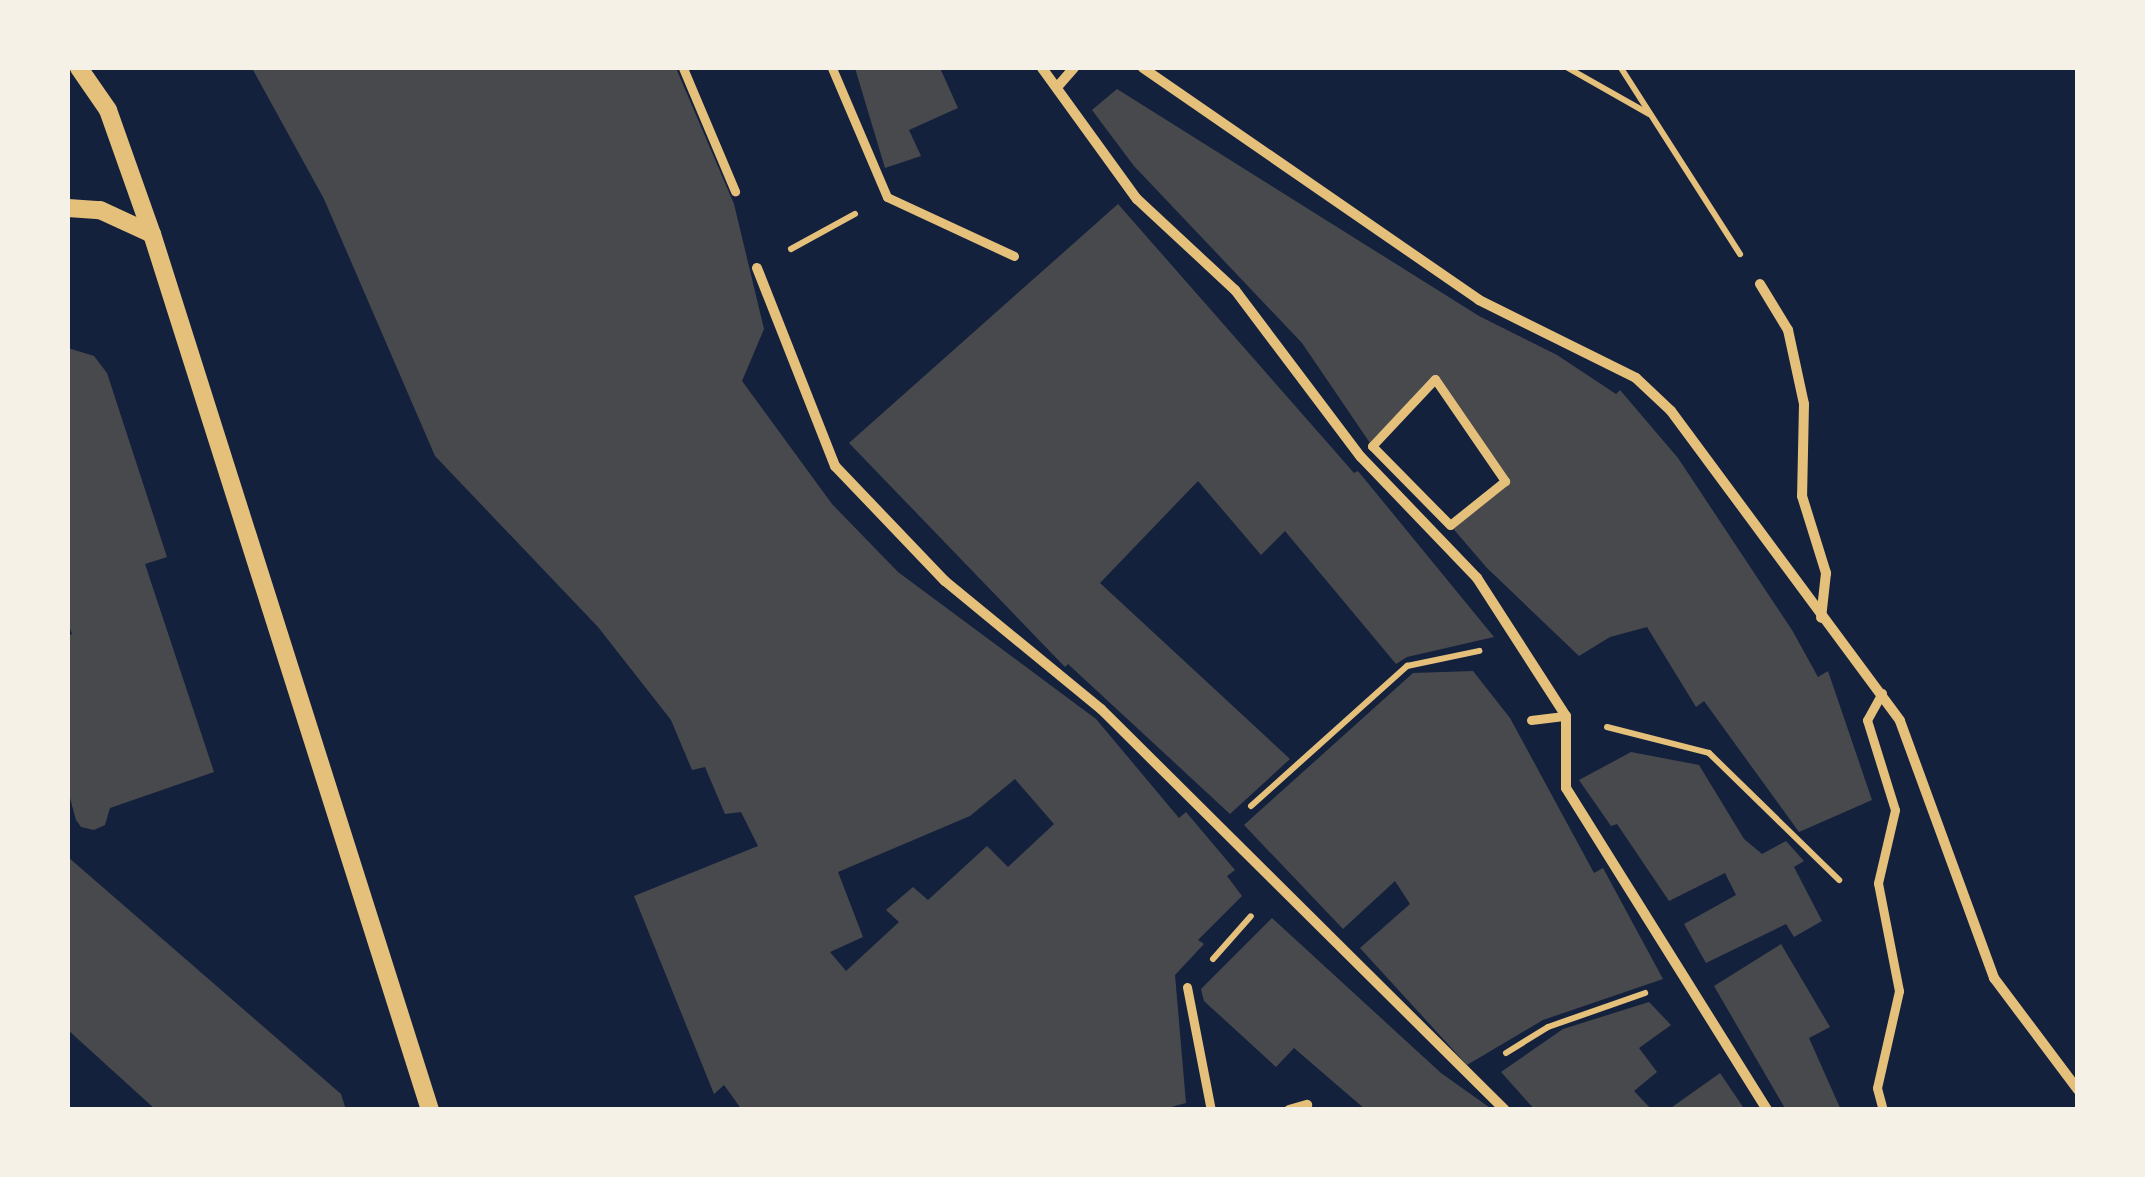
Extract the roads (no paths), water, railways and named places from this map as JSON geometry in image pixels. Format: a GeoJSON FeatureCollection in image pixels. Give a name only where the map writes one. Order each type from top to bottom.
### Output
{"type":"FeatureCollection","features":[{"type":"Feature","properties":{"kind":"street"},"geometry":{"type":"LineString","coordinates":[[79,68],[108,110],[152,234],[430,1110]]}},
{"type":"Feature","properties":{"kind":"street"},"geometry":{"type":"LineString","coordinates":[[683,68],[735,191]]}},
{"type":"Feature","properties":{"kind":"street"},"geometry":{"type":"LineString","coordinates":[[832,68],[886,196],[1014,256]]}},
{"type":"Feature","properties":{"kind":"street"},"geometry":{"type":"LineString","coordinates":[[1042,68],[1137,199],[1235,290],[1361,457],[1478,578],[1566,716],[1566,788],[1767,1110]]}},
{"type":"Feature","properties":{"kind":"street"},"geometry":{"type":"LineString","coordinates":[[1058,85],[1074,68]]}},
{"type":"Feature","properties":{"kind":"street"},"geometry":{"type":"LineString","coordinates":[[1143,68],[1480,300],[1636,378],[1670,411],[1900,722],[1994,978],[2078,1090]]}},
{"type":"Feature","properties":{"kind":"street"},"geometry":{"type":"LineString","coordinates":[[68,208],[100,210],[152,234]]}},
{"type":"Feature","properties":{"kind":"street"},"geometry":{"type":"LineString","coordinates":[[757,268],[836,466],[945,581],[1101,710],[1504,1110]]}},
{"type":"Feature","properties":{"kind":"street"},"geometry":{"type":"LineString","coordinates":[[1760,284],[1788,330],[1804,404],[1802,496],[1826,572],[1821,619]]}},
{"type":"Feature","properties":{"kind":"street"},"geometry":{"type":"LineString","coordinates":[[1435,379],[1505,481],[1450,525],[1372,446],[1435,379]]}},
{"type":"Feature","properties":{"kind":"street"},"geometry":{"type":"LineString","coordinates":[[1882,693],[1868,720],[1895,810],[1878,882],[1899,991],[1878,1088],[1883,1110]]}},
{"type":"Feature","properties":{"kind":"street"},"geometry":{"type":"LineString","coordinates":[[1531,720],[1566,716]]}},
{"type":"Feature","properties":{"kind":"street"},"geometry":{"type":"LineString","coordinates":[[1188,987],[1210,1110]]}},
{"type":"Feature","properties":{"kind":"street"},"geometry":{"type":"LineString","coordinates":[[1289,1110],[1307,1105]]}}]}
